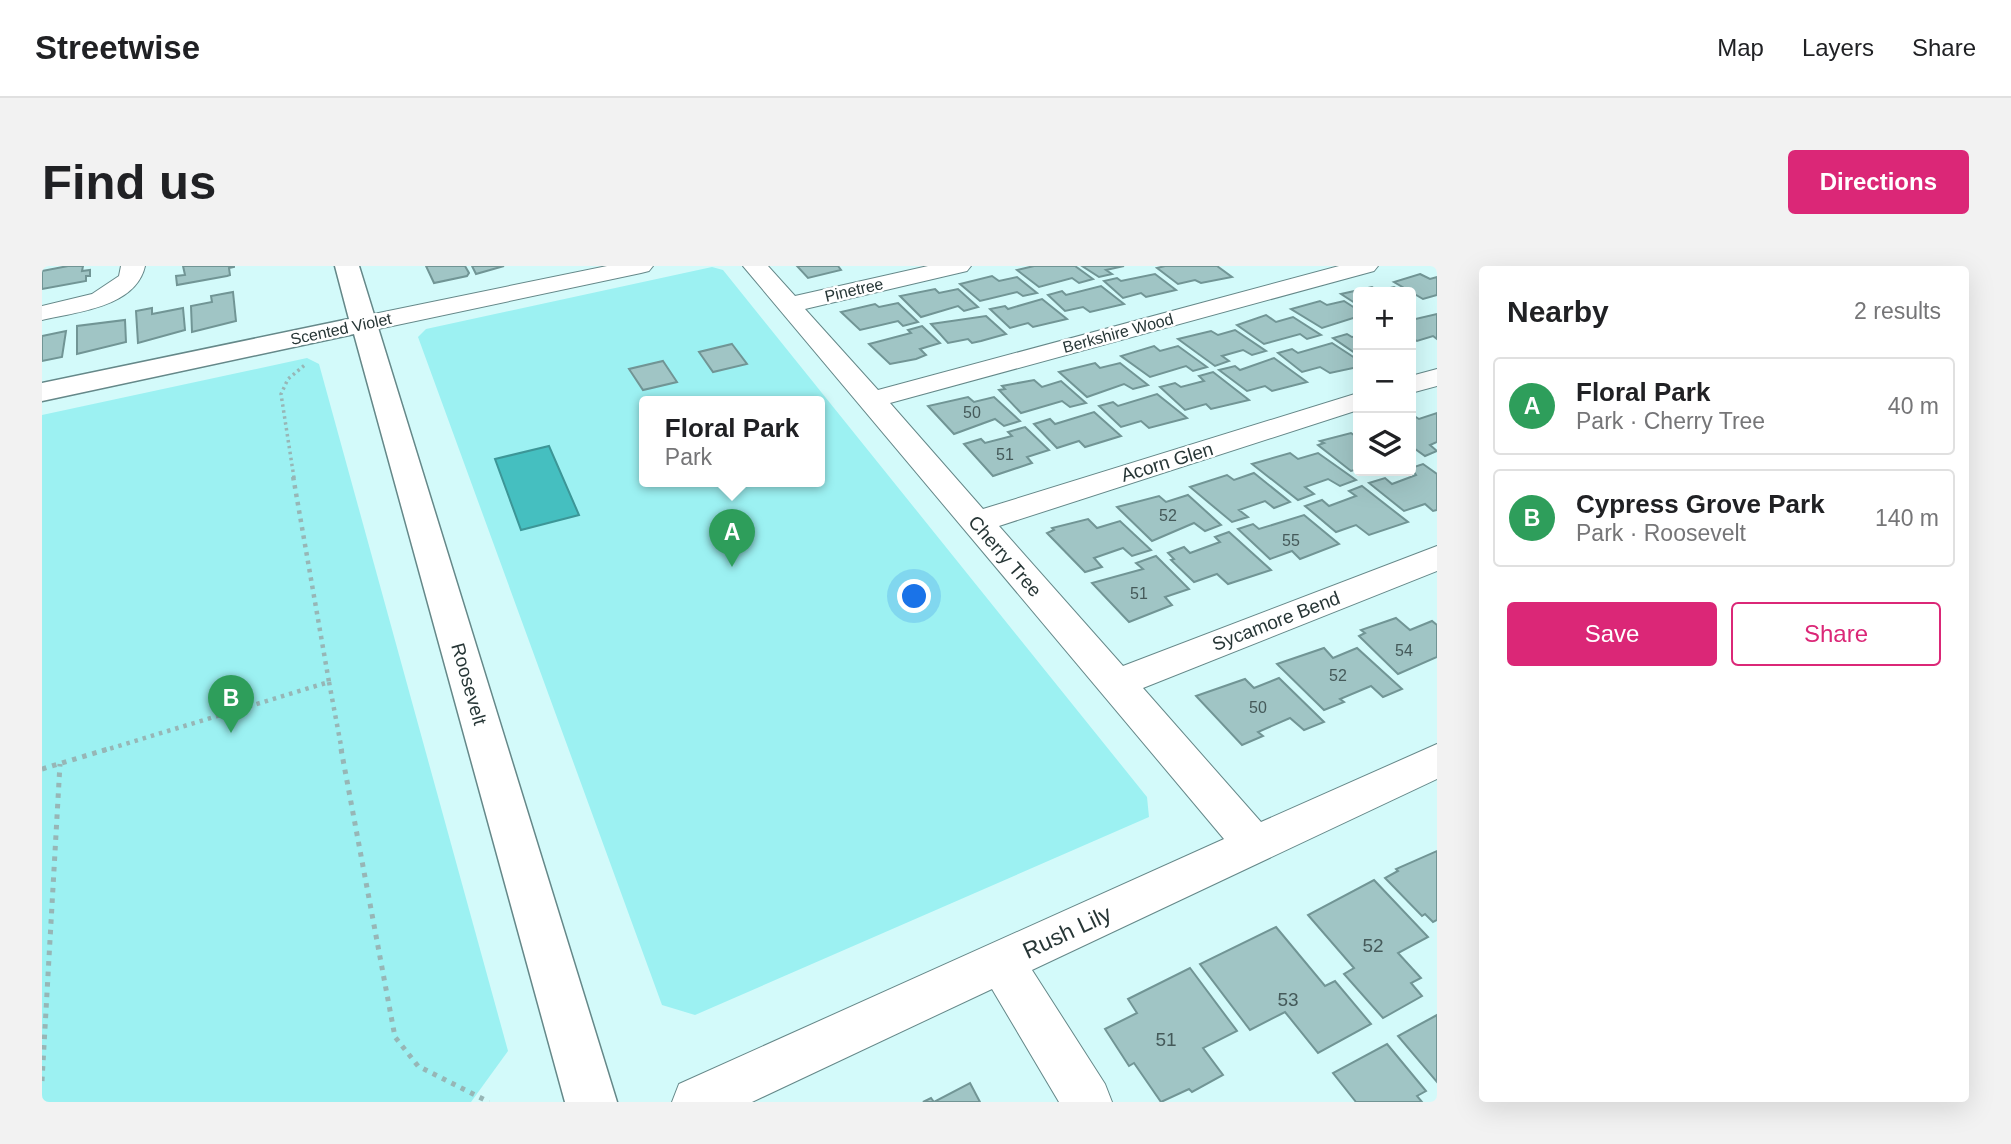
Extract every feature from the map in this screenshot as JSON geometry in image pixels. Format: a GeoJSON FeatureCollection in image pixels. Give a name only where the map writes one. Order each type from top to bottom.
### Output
{"type":"FeatureCollection","features":[{"type":"Feature","properties":{"kind":"street"},"geometry":{"type":"LineString","coordinates":[[42,313],[71,307],[112,293],[130,279],[132,266]]}},
{"type":"Feature","properties":{"kind":"street","name":"Roosevelt"},"geometry":{"type":"LineString","coordinates":[[347,266],[591,1102]]}},
{"type":"Feature","properties":{"kind":"street","name":"Scented Violet"},"geometry":{"type":"LineString","coordinates":[[42,392],[364,324],[554,275],[641,266]]}},
{"type":"Feature","properties":{"kind":"street","name":"Cherry Tree"},"geometry":{"type":"LineString","coordinates":[[755,266],[1255,845]]}},
{"type":"Feature","properties":{"kind":"street","name":"Pinetree"},"geometry":{"type":"LineString","coordinates":[[789,305],[959,266]]}},
{"type":"Feature","properties":{"kind":"street","name":"Berkshire Wood"},"geometry":{"type":"LineString","coordinates":[[871,400],[1366,266]]}},
{"type":"Feature","properties":{"kind":"street"},"geometry":{"type":"LineString","coordinates":[[1416,383],[1437,377]]}},
{"type":"Feature","properties":{"kind":"street","name":"Acorn Glen"},"geometry":{"type":"LineString","coordinates":[[976,522],[1353,403]]}},
{"type":"Feature","properties":{"kind":"street","name":"Sycamore Bend"},"geometry":{"type":"LineString","coordinates":[[1115,684],[1437,558]]}},
{"type":"Feature","properties":{"kind":"street","name":"Rush Lily"},"geometry":{"type":"LineString","coordinates":[[697,1102],[1437,761]]}},
{"type":"Feature","properties":{"kind":"street"},"geometry":{"type":"LineString","coordinates":[[1001,962],[1087,1102]]}},
{"type":"Feature","properties":{"kind":"path"},"geometry":{"type":"LineString","coordinates":[[311,359],[288,377],[282,387],[280,400],[395,1037],[418,1066],[489,1102]]}},
{"type":"Feature","properties":{"kind":"path"},"geometry":{"type":"LineString","coordinates":[[42,769],[329,682]]}},
{"type":"Feature","properties":{"kind":"path"},"geometry":{"type":"LineString","coordinates":[[42,1081],[60,764]]}},
{"type":"Feature","properties":{"kind":"shaded area"},"geometry":{"type":"Polygon","coordinates":[[[712,267],[723,270],[824,396],[639,396],[639,487],[825,487],[825,397],[1147,797],[1149,817],[695,1015],[662,1005],[418,337],[426,329],[712,267]]]}},
{"type":"Feature","properties":{"kind":"shaded area"},"geometry":{"type":"Polygon","coordinates":[[[307,358],[319,364],[508,1051],[471,1102],[42,1102],[42,415],[307,358]]]}},
{"type":"Feature","properties":{"kind":"shaded area"},"geometry":{"type":"Polygon","coordinates":[[[549,446],[579,515],[521,530],[495,459],[549,446]]]}},
{"type":"Feature","properties":{"kind":"building"},"geometry":{"type":"Polygon","coordinates":[[[83,266],[82,271],[90,270],[90,276],[86,276],[86,281],[42,289],[42,271],[83,266]]]}},
{"type":"Feature","properties":{"kind":"building"},"geometry":{"type":"Polygon","coordinates":[[[183,266],[234,267],[229,268],[230,275],[227,276],[177,285],[176,276],[185,275],[183,266]]]}},
{"type":"Feature","properties":{"kind":"building"},"geometry":{"type":"Polygon","coordinates":[[[426,266],[465,266],[469,273],[467,276],[434,283],[426,266]]]}},
{"type":"Feature","properties":{"kind":"building"},"geometry":{"type":"Polygon","coordinates":[[[472,266],[504,266],[476,274],[472,266]]]}},
{"type":"Feature","properties":{"kind":"building"},"geometry":{"type":"Polygon","coordinates":[[[797,266],[838,266],[841,270],[808,278],[797,266]]]}},
{"type":"Feature","properties":{"kind":"building"},"geometry":{"type":"Polygon","coordinates":[[[1034,266],[1075,266],[1093,279],[1079,283],[1072,278],[1039,287],[1017,270],[1034,266]]]}},
{"type":"Feature","properties":{"kind":"building"},"geometry":{"type":"Polygon","coordinates":[[[1082,266],[1124,266],[1106,270],[1112,274],[1099,277],[1082,266]]]}},
{"type":"Feature","properties":{"kind":"building"},"geometry":{"type":"Polygon","coordinates":[[[1217,266],[1232,277],[1178,284],[1157,268],[1217,266]]]}},
{"type":"Feature","properties":{"kind":"building"},"geometry":{"type":"Polygon","coordinates":[[[1155,274],[1176,290],[1146,297],[1141,293],[1123,298],[1104,281],[1117,278],[1121,281],[1155,274]]]}},
{"type":"Feature","properties":{"kind":"building"},"geometry":{"type":"Polygon","coordinates":[[[1420,274],[1430,279],[1437,277],[1437,295],[1423,299],[1416,295],[1416,287],[1403,287],[1394,282],[1420,274]]]}},
{"type":"Feature","properties":{"kind":"building"},"geometry":{"type":"Polygon","coordinates":[[[992,276],[999,281],[1017,277],[1037,293],[1023,296],[1017,292],[980,301],[960,284],[992,276]]]}},
{"type":"Feature","properties":{"kind":"building"},"geometry":{"type":"Polygon","coordinates":[[[1101,286],[1124,304],[1090,312],[1083,307],[1065,311],[1048,295],[1062,291],[1066,295],[1101,286]]]}},
{"type":"Feature","properties":{"kind":"building"},"geometry":{"type":"Polygon","coordinates":[[[935,289],[939,293],[958,289],[978,307],[964,311],[958,306],[921,317],[900,296],[935,289]]]}},
{"type":"Feature","properties":{"kind":"building"},"geometry":{"type":"Polygon","coordinates":[[[1353,291],[1353,302],[1341,294],[1353,291]]]}},
{"type":"Feature","properties":{"kind":"building"},"geometry":{"type":"Polygon","coordinates":[[[233,292],[236,321],[192,332],[191,306],[212,302],[211,296],[233,292]]]}},
{"type":"Feature","properties":{"kind":"building"},"geometry":{"type":"Polygon","coordinates":[[[1042,299],[1067,319],[1033,327],[1028,323],[1010,328],[990,309],[1005,306],[1008,309],[1042,299]]]}},
{"type":"Feature","properties":{"kind":"building"},"geometry":{"type":"Polygon","coordinates":[[[1320,301],[1327,305],[1344,301],[1353,307],[1353,318],[1322,328],[1291,309],[1320,301]]]}},
{"type":"Feature","properties":{"kind":"building"},"geometry":{"type":"Polygon","coordinates":[[[898,303],[918,322],[903,326],[898,321],[860,330],[841,312],[875,304],[879,307],[898,303]]]}},
{"type":"Feature","properties":{"kind":"building"},"geometry":{"type":"Polygon","coordinates":[[[152,308],[152,314],[183,308],[185,330],[138,343],[136,311],[152,308]]]}},
{"type":"Feature","properties":{"kind":"building"},"geometry":{"type":"Polygon","coordinates":[[[1437,314],[1437,339],[1433,336],[1416,340],[1416,319],[1437,314]]]}},
{"type":"Feature","properties":{"kind":"building"},"geometry":{"type":"Polygon","coordinates":[[[1266,315],[1276,322],[1293,317],[1321,335],[1307,339],[1300,334],[1264,344],[1237,325],[1266,315]]]}},
{"type":"Feature","properties":{"kind":"building"},"geometry":{"type":"Polygon","coordinates":[[[986,316],[1006,334],[972,343],[968,339],[948,343],[931,324],[986,316]]]}},
{"type":"Feature","properties":{"kind":"building"},"geometry":{"type":"Polygon","coordinates":[[[125,320],[126,342],[77,354],[77,326],[125,320]]]}},
{"type":"Feature","properties":{"kind":"building"},"geometry":{"type":"Polygon","coordinates":[[[922,326],[940,343],[920,349],[926,355],[916,359],[890,364],[869,344],[911,333],[908,330],[922,326]]]}},
{"type":"Feature","properties":{"kind":"building"},"geometry":{"type":"Polygon","coordinates":[[[1235,330],[1266,351],[1252,355],[1243,350],[1222,356],[1229,361],[1215,366],[1178,339],[1211,331],[1218,335],[1235,330]]]}},
{"type":"Feature","properties":{"kind":"building"},"geometry":{"type":"Polygon","coordinates":[[[66,331],[62,357],[42,361],[42,336],[66,331]]]}},
{"type":"Feature","properties":{"kind":"building"},"geometry":{"type":"Polygon","coordinates":[[[1347,334],[1353,337],[1353,352],[1333,338],[1347,334]]]}},
{"type":"Feature","properties":{"kind":"building"},"geometry":{"type":"Polygon","coordinates":[[[1332,343],[1353,357],[1353,368],[1330,373],[1320,367],[1302,372],[1278,353],[1292,349],[1298,353],[1332,343]]]}},
{"type":"Feature","properties":{"kind":"building"},"geometry":{"type":"Polygon","coordinates":[[[732,344],[747,364],[713,372],[699,352],[732,344]]]}},
{"type":"Feature","properties":{"kind":"building"},"geometry":{"type":"Polygon","coordinates":[[[1154,346],[1160,351],[1178,346],[1207,367],[1193,371],[1186,366],[1150,377],[1121,356],[1154,346]]]}},
{"type":"Feature","properties":{"kind":"building"},"geometry":{"type":"Polygon","coordinates":[[[1274,358],[1307,382],[1272,391],[1265,386],[1247,391],[1219,370],[1235,366],[1240,370],[1274,358]]]}},
{"type":"Feature","properties":{"kind":"building"},"geometry":{"type":"Polygon","coordinates":[[[663,361],[677,382],[643,390],[629,369],[663,361]]]}},
{"type":"Feature","properties":{"kind":"building"},"geometry":{"type":"Polygon","coordinates":[[[1095,363],[1100,368],[1120,363],[1148,385],[1133,389],[1124,384],[1087,397],[1059,372],[1095,363]]]}},
{"type":"Feature","properties":{"kind":"building"},"geometry":{"type":"Polygon","coordinates":[[[1213,372],[1249,400],[1211,409],[1206,404],[1185,410],[1160,387],[1175,383],[1181,387],[1204,381],[1199,376],[1213,372]]]}},
{"type":"Feature","properties":{"kind":"building"},"geometry":{"type":"Polygon","coordinates":[[[1034,380],[1042,387],[1061,381],[1086,403],[1070,407],[1062,401],[1021,413],[999,390],[1005,389],[1002,386],[1034,380]]]}},
{"type":"Feature","properties":{"kind":"building"},"geometry":{"type":"Polygon","coordinates":[[[1157,394],[1187,418],[1149,428],[1141,421],[1121,427],[1099,406],[1113,402],[1118,406],[1157,394]]]}},
{"type":"Feature","properties":{"kind":"building"},"geometry":{"type":"Polygon","coordinates":[[[968,397],[974,402],[994,397],[1020,421],[1004,426],[995,419],[954,434],[928,406],[968,397]]]}},
{"type":"Feature","properties":{"kind":"building"},"geometry":{"type":"Polygon","coordinates":[[[1094,412],[1121,436],[1085,447],[1079,441],[1057,448],[1034,424],[1050,419],[1055,424],[1094,412]]]}},
{"type":"Feature","properties":{"kind":"building"},"geometry":{"type":"Polygon","coordinates":[[[1437,413],[1437,442],[1430,445],[1437,451],[1425,456],[1416,450],[1416,417],[1419,419],[1437,413]]]}},
{"type":"Feature","properties":{"kind":"building"},"geometry":{"type":"Polygon","coordinates":[[[1025,427],[1049,450],[1027,457],[1032,463],[993,476],[964,444],[981,439],[985,443],[1012,436],[1008,432],[1025,427]]]}},
{"type":"Feature","properties":{"kind":"building"},"geometry":{"type":"Polygon","coordinates":[[[1353,434],[1353,470],[1318,445],[1324,443],[1320,441],[1353,434]]]}},
{"type":"Feature","properties":{"kind":"building"},"geometry":{"type":"Polygon","coordinates":[[[1290,453],[1298,459],[1318,453],[1356,480],[1340,486],[1328,479],[1305,487],[1314,494],[1298,500],[1252,464],[1290,453]]]}},
{"type":"Feature","properties":{"kind":"building"},"geometry":{"type":"Polygon","coordinates":[[[1423,464],[1437,474],[1437,510],[1433,511],[1425,504],[1404,511],[1369,483],[1385,478],[1392,484],[1416,476],[1416,466],[1423,464]]]}},
{"type":"Feature","properties":{"kind":"building"},"geometry":{"type":"Polygon","coordinates":[[[1254,473],[1290,502],[1274,508],[1265,501],[1239,510],[1248,517],[1232,522],[1190,487],[1227,475],[1234,480],[1254,473]]]}},
{"type":"Feature","properties":{"kind":"building"},"geometry":{"type":"Polygon","coordinates":[[[1362,486],[1408,522],[1369,535],[1356,525],[1336,532],[1305,506],[1322,500],[1329,506],[1356,496],[1349,491],[1362,486]]]}},
{"type":"Feature","properties":{"kind":"building"},"geometry":{"type":"Polygon","coordinates":[[[1188,495],[1221,525],[1205,531],[1194,523],[1152,541],[1117,507],[1159,496],[1166,502],[1188,495]]]}},
{"type":"Feature","properties":{"kind":"building"},"geometry":{"type":"Polygon","coordinates":[[[1304,515],[1339,544],[1300,559],[1292,551],[1270,559],[1238,529],[1253,524],[1259,529],[1304,515]]]}},
{"type":"Feature","properties":{"kind":"building"},"geometry":{"type":"Polygon","coordinates":[[[1088,519],[1097,528],[1120,521],[1151,550],[1132,556],[1123,548],[1094,558],[1102,567],[1085,572],[1047,533],[1054,530],[1052,528],[1088,519]]]}},
{"type":"Feature","properties":{"kind":"building"},"geometry":{"type":"Polygon","coordinates":[[[1229,532],[1271,570],[1228,584],[1217,574],[1194,582],[1171,560],[1174,559],[1168,553],[1184,547],[1190,553],[1220,542],[1215,537],[1229,532]]]}},
{"type":"Feature","properties":{"kind":"building"},"geometry":{"type":"Polygon","coordinates":[[[1156,556],[1189,589],[1165,597],[1172,605],[1129,622],[1092,583],[1143,569],[1136,563],[1156,556]]]}},
{"type":"Feature","properties":{"kind":"building"},"geometry":{"type":"Polygon","coordinates":[[[1396,618],[1410,630],[1432,621],[1437,625],[1437,657],[1398,674],[1359,636],[1365,633],[1361,630],[1396,618]]]}},
{"type":"Feature","properties":{"kind":"building"},"geometry":{"type":"Polygon","coordinates":[[[1324,648],[1333,658],[1357,648],[1402,689],[1383,697],[1371,686],[1340,699],[1344,702],[1324,710],[1277,664],[1324,648]]]}},
{"type":"Feature","properties":{"kind":"building"},"geometry":{"type":"Polygon","coordinates":[[[1279,678],[1324,722],[1304,730],[1290,718],[1258,732],[1263,736],[1242,745],[1196,696],[1245,679],[1254,688],[1279,678]]]}},
{"type":"Feature","properties":{"kind":"building"},"geometry":{"type":"Polygon","coordinates":[[[1437,851],[1437,920],[1433,922],[1425,914],[1422,916],[1385,878],[1398,871],[1396,869],[1437,851]]]}},
{"type":"Feature","properties":{"kind":"building"},"geometry":{"type":"Polygon","coordinates":[[[1374,880],[1428,937],[1398,953],[1421,978],[1411,983],[1422,996],[1383,1018],[1344,974],[1354,968],[1308,915],[1374,880]]]}},
{"type":"Feature","properties":{"kind":"building"},"geometry":{"type":"Polygon","coordinates":[[[1276,927],[1325,986],[1335,981],[1371,1024],[1318,1053],[1285,1012],[1250,1030],[1200,964],[1276,927]]]}},
{"type":"Feature","properties":{"kind":"building"},"geometry":{"type":"Polygon","coordinates":[[[1190,968],[1237,1031],[1203,1048],[1223,1075],[1192,1092],[1189,1089],[1161,1102],[1134,1063],[1129,1066],[1105,1029],[1137,1013],[1128,999],[1190,968]]]}},
{"type":"Feature","properties":{"kind":"building"},"geometry":{"type":"Polygon","coordinates":[[[1437,1015],[1437,1082],[1398,1036],[1437,1015]]]}},
{"type":"Feature","properties":{"kind":"building"},"geometry":{"type":"Polygon","coordinates":[[[1387,1044],[1426,1091],[1417,1096],[1422,1102],[1356,1102],[1333,1073],[1387,1044]]]}},
{"type":"Feature","properties":{"kind":"building"},"geometry":{"type":"Polygon","coordinates":[[[970,1083],[980,1102],[934,1102],[970,1083]]]}},
{"type":"Feature","properties":{"kind":"place","name":"Floral Park"},"geometry":{"type":"Point","coordinates":[732,567]}},
{"type":"Feature","properties":{"kind":"place","name":"Cypress Grove Park"},"geometry":{"type":"Point","coordinates":[231,733]}}]}
